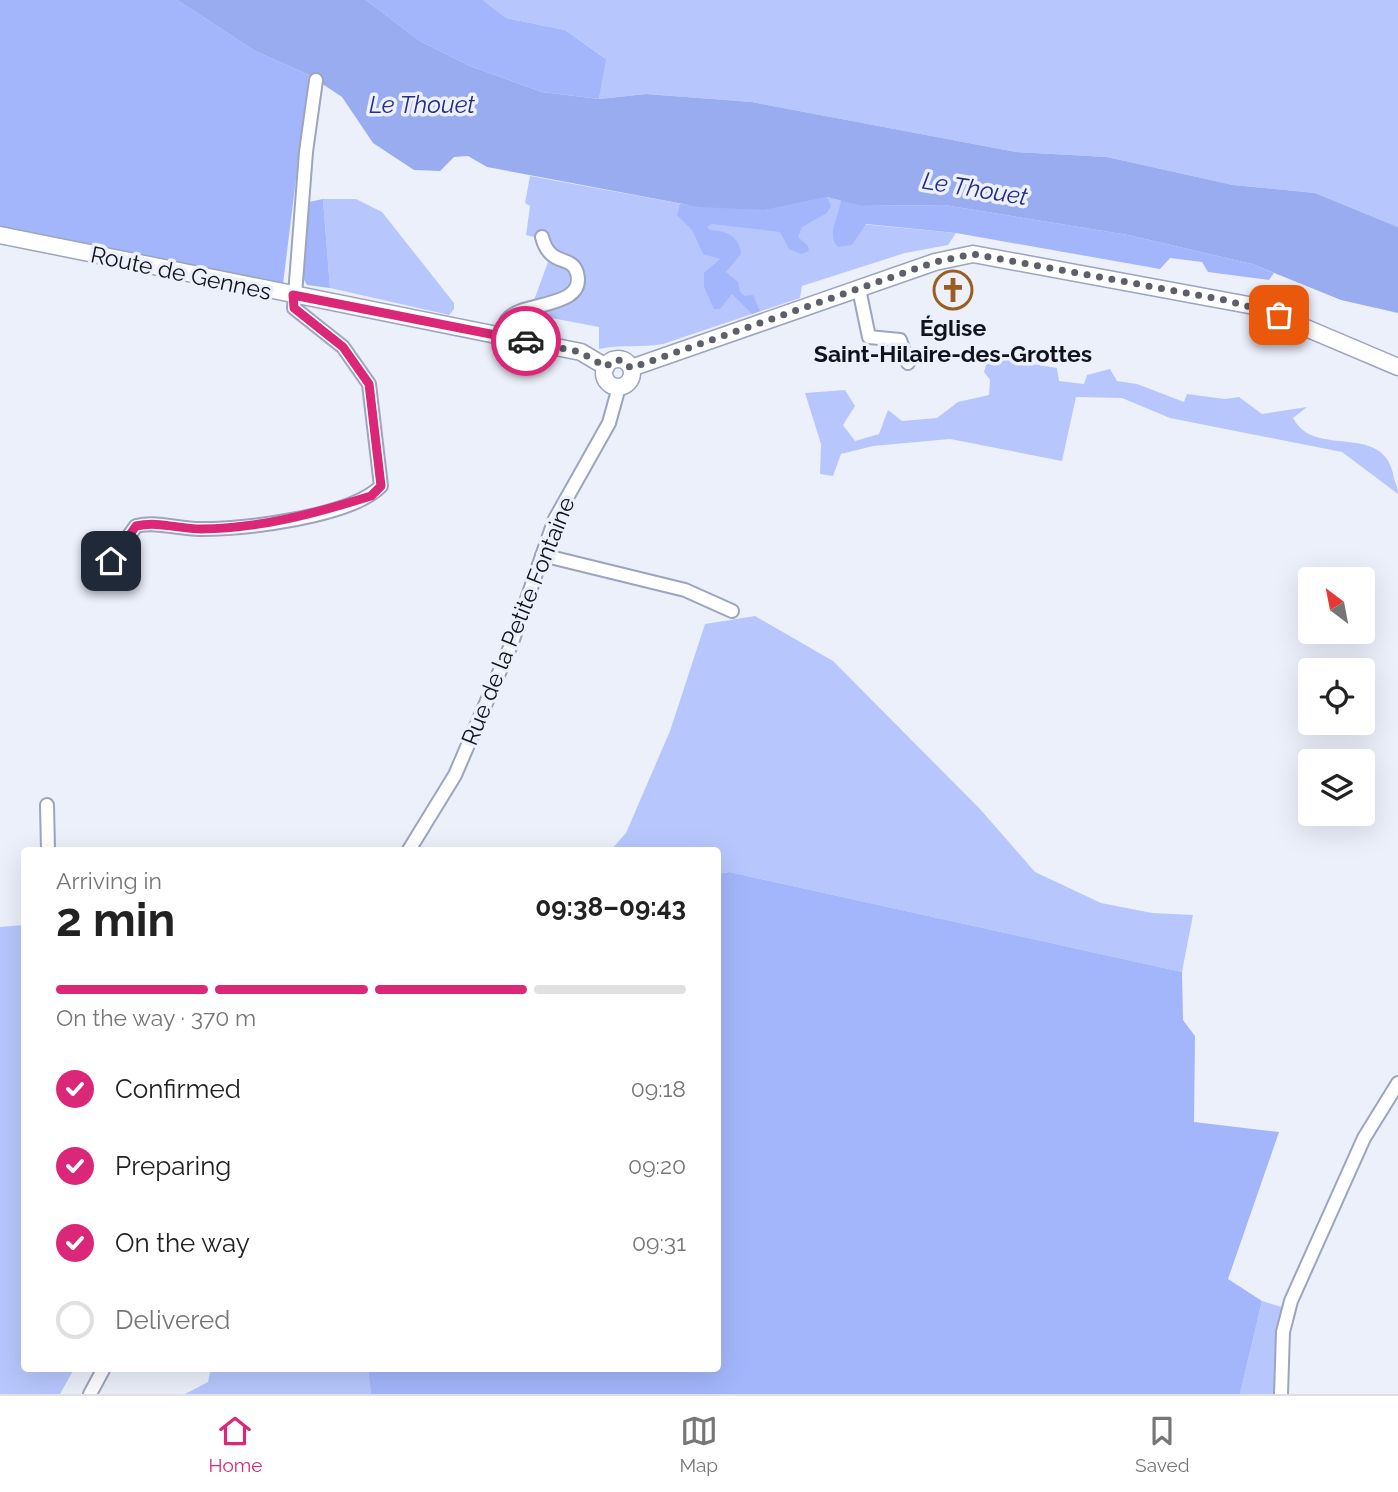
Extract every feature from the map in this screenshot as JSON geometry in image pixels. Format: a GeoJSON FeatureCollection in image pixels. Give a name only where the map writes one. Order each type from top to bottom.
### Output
{"type":"FeatureCollection","features":[{"type":"Feature","properties":{"kind":"main road","name":"Route de Gennes"},"geometry":{"type":"LineString","coordinates":[[0,236],[580,352],[606,367]]}},
{"type":"Feature","properties":{"kind":"main road"},"geometry":{"type":"LineString","coordinates":[[619,387],[630,381],[631,368],[954,257],[993,256],[1254,306],[1398,368]]}},
{"type":"Feature","properties":{"kind":"main road","name":"Route de Gennes"},"geometry":{"type":"LineString","coordinates":[[619,387],[607,381],[606,367],[612,361],[621,360],[631,368]]}},
{"type":"Feature","properties":{"kind":"street"},"geometry":{"type":"LineString","coordinates":[[111,561],[136,526],[149,523],[201,529],[288,522],[371,496],[381,486],[369,384],[343,347],[294,308],[306,152],[316,80]]}},
{"type":"Feature","properties":{"kind":"street"},"geometry":{"type":"LineString","coordinates":[[502,336],[506,320],[513,314],[557,302],[569,296],[576,286],[578,274],[573,265],[551,257],[545,250],[542,237]]}},
{"type":"Feature","properties":{"kind":"street"},"geometry":{"type":"LineString","coordinates":[[859,289],[869,337],[900,340],[908,363]]}},
{"type":"Feature","properties":{"kind":"street","name":"Rue de la Petite Fontaine"},"geometry":{"type":"LineString","coordinates":[[411,847],[460,765],[511,645],[555,519],[609,423],[619,387]]}},
{"type":"Feature","properties":{"kind":"street"},"geometry":{"type":"LineString","coordinates":[[542,555],[685,590],[732,611]]}},
{"type":"Feature","properties":{"kind":"street"},"geometry":{"type":"LineString","coordinates":[[47,805],[48,847]]}},
{"type":"Feature","properties":{"kind":"street"},"geometry":{"type":"LineString","coordinates":[[1281,1394],[1283,1332],[1302,1273],[1364,1138],[1398,1083]]}},
{"type":"Feature","properties":{"kind":"street"},"geometry":{"type":"LineString","coordinates":[[90,1394],[102,1372]]}},
{"type":"Feature","properties":{"kind":"shaded area"},"geometry":{"type":"Polygon","coordinates":[[[0,0],[177,0],[255,51],[309,75],[283,284],[0,230],[0,0]]]}},
{"type":"Feature","properties":{"kind":"shaded area"},"geometry":{"type":"Polygon","coordinates":[[[366,0],[483,0],[506,18],[565,30],[606,59],[599,99],[542,92],[470,66],[420,41],[366,0]]]}},
{"type":"Feature","properties":{"kind":"shaded area"},"geometry":{"type":"Polygon","coordinates":[[[483,0],[1398,0],[1398,227],[1315,193],[1233,185],[1107,157],[1016,152],[752,102],[646,94],[599,99],[605,58],[565,30],[506,18],[483,0]]]}},
{"type":"Feature","properties":{"kind":"shaded area"},"geometry":{"type":"Polygon","coordinates":[[[530,176],[699,207],[827,197],[861,206],[850,223],[956,233],[948,245],[905,253],[802,286],[800,298],[663,344],[599,349],[599,327],[536,315],[539,309],[577,297],[582,286],[566,258],[540,254],[538,238],[526,235],[530,206],[525,203],[530,176]]]}},
{"type":"Feature","properties":{"kind":"shaded area"},"geometry":{"type":"Polygon","coordinates":[[[827,197],[831,206],[827,213],[802,227],[798,237],[808,246],[809,251],[801,254],[789,249],[780,232],[712,224],[707,227],[731,235],[738,242],[741,254],[726,272],[738,282],[740,292],[745,296],[753,295],[760,311],[752,314],[732,294],[720,309],[714,309],[704,287],[704,273],[720,259],[703,254],[692,230],[677,215],[680,204],[764,210],[827,197]]]}},
{"type":"Feature","properties":{"kind":"shaded area"},"geometry":{"type":"Polygon","coordinates":[[[323,199],[356,199],[382,212],[454,303],[454,309],[449,315],[330,288],[323,199]]]}},
{"type":"Feature","properties":{"kind":"shaded area"},"geometry":{"type":"Polygon","coordinates":[[[323,199],[330,288],[307,285],[303,278],[309,202],[323,199]]]}},
{"type":"Feature","properties":{"kind":"shaded area"},"geometry":{"type":"Polygon","coordinates":[[[841,200],[861,206],[944,205],[1128,235],[1252,264],[1274,273],[1269,280],[1208,272],[1202,262],[1170,258],[1160,269],[956,233],[866,224],[852,245],[838,247],[833,231],[841,200]]]}},
{"type":"Feature","properties":{"kind":"shaded area"},"geometry":{"type":"Polygon","coordinates":[[[548,262],[571,270],[574,284],[569,291],[533,303],[548,262]]]}},
{"type":"Feature","properties":{"kind":"shaded area"},"geometry":{"type":"Polygon","coordinates":[[[1001,353],[1015,361],[1057,368],[1059,381],[1084,384],[1087,375],[1110,369],[1117,381],[1137,384],[1184,402],[1187,394],[1225,399],[1239,397],[1262,414],[1307,407],[1293,418],[1303,430],[1316,437],[1362,444],[1375,449],[1386,458],[1398,494],[1342,452],[1170,418],[1122,398],[1076,397],[1062,461],[950,439],[873,446],[841,454],[833,476],[820,474],[821,444],[805,393],[845,390],[855,406],[843,425],[855,441],[879,434],[888,410],[902,421],[937,418],[958,402],[989,395],[990,380],[984,372],[987,362],[1001,353]]]}},
{"type":"Feature","properties":{"kind":"shaded area"},"geometry":{"type":"Polygon","coordinates":[[[755,616],[833,661],[980,809],[1035,872],[1101,903],[1152,913],[1193,915],[1182,972],[729,872],[721,873],[721,847],[614,847],[626,833],[670,731],[705,624],[755,616]]]}},
{"type":"Feature","properties":{"kind":"shaded area"},"geometry":{"type":"Polygon","coordinates":[[[729,872],[1182,972],[1183,1020],[1195,1036],[1194,1122],[1279,1132],[1228,1279],[1262,1301],[1240,1394],[371,1394],[368,1372],[721,1372],[721,873],[729,872]]]}},
{"type":"Feature","properties":{"kind":"shaded area"},"geometry":{"type":"Polygon","coordinates":[[[21,925],[21,1372],[72,1372],[60,1394],[0,1394],[0,927],[21,925]]]}},
{"type":"Feature","properties":{"kind":"shaded area"},"geometry":{"type":"Polygon","coordinates":[[[1262,1301],[1282,1307],[1275,1394],[1240,1394],[1262,1301]]]}},
{"type":"Feature","properties":{"kind":"shaded area"},"geometry":{"type":"Polygon","coordinates":[[[210,1372],[368,1372],[371,1394],[185,1394],[208,1382],[210,1372]]]}},
{"type":"Feature","properties":{"kind":"water","name":"Le Thouet"},"geometry":{"type":"Polygon","coordinates":[[[177,0],[366,0],[420,41],[470,66],[542,92],[599,99],[646,94],[752,102],[1016,152],[1107,157],[1233,185],[1315,193],[1398,227],[1398,313],[1341,300],[1252,264],[1128,235],[944,205],[861,206],[827,197],[764,210],[699,207],[487,167],[468,156],[454,157],[440,171],[414,170],[373,143],[342,97],[309,75],[255,51],[177,0]]]}},
{"type":"Feature","properties":{"kind":"way so far"},"geometry":{"type":"LineString","coordinates":[[526,341],[580,352],[606,367],[612,361],[626,361],[631,368],[935,262],[973,254],[1225,300],[1279,315]]}},
{"type":"Feature","properties":{"kind":"place","name":"Église Saint-Hilaire-des-Grottes"},"geometry":{"type":"Point","coordinates":[953,290]}},
{"type":"Feature","properties":{"kind":"route"},"geometry":{"type":"LineString","coordinates":[[111,561],[136,526],[149,523],[201,529],[288,522],[371,496],[381,486],[369,384],[343,347],[294,308],[293,295],[526,341]]}}]}
